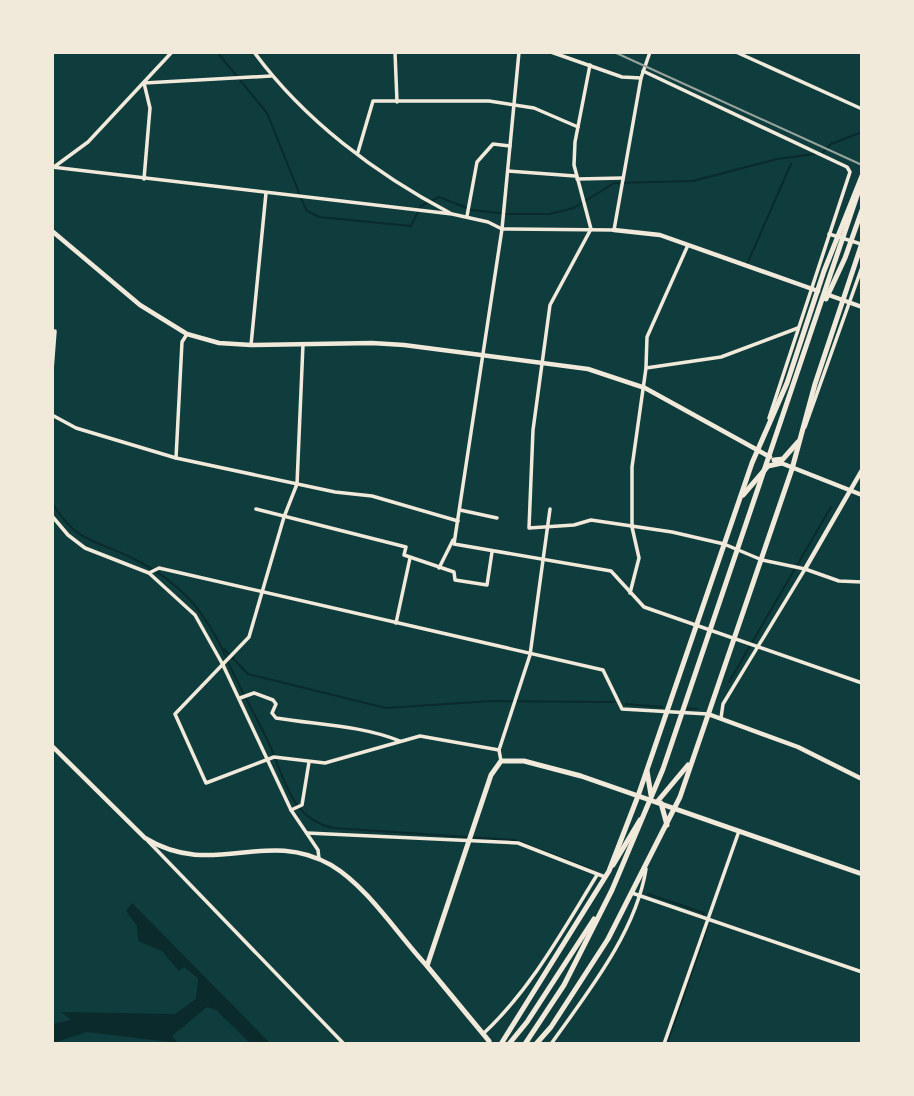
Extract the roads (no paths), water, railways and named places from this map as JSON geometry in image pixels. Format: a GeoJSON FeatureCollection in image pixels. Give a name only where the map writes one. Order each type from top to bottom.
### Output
{"type":"FeatureCollection","features":[{"type":"Feature","properties":{"kind":"main road"},"geometry":{"type":"LineString","coordinates":[[609,871],[698,626],[739,500],[767,426],[787,383],[862,176]]}},
{"type":"Feature","properties":{"kind":"main road"},"geometry":{"type":"LineString","coordinates":[[525,1044],[564,985],[612,890],[663,769],[862,186]]}},
{"type":"Feature","properties":{"kind":"main road"},"geometry":{"type":"LineString","coordinates":[[816,321],[845,258],[862,210]]}},
{"type":"Feature","properties":{"kind":"main road"},"geometry":{"type":"LineString","coordinates":[[536,1044],[580,985],[676,807],[792,469],[833,326],[862,244]]}},
{"type":"Feature","properties":{"kind":"main road"},"geometry":{"type":"LineString","coordinates":[[774,460],[783,458],[801,436]]}},
{"type":"Feature","properties":{"kind":"main road"},"geometry":{"type":"LineString","coordinates":[[739,500],[768,466],[782,463]]}},
{"type":"Feature","properties":{"kind":"main road"},"geometry":{"type":"LineString","coordinates":[[501,1044],[634,826],[691,760]]}},
{"type":"Feature","properties":{"kind":"main road"},"geometry":{"type":"LineString","coordinates":[[489,1041],[426,966],[491,775],[501,761],[524,761],[581,776],[862,874]]}},
{"type":"Feature","properties":{"kind":"main road"},"geometry":{"type":"LineString","coordinates":[[647,767],[656,801],[667,825]]}},
{"type":"Feature","properties":{"kind":"main road"},"geometry":{"type":"LineString","coordinates":[[509,1044],[527,1022],[612,890]]}},
{"type":"Feature","properties":{"kind":"street"},"geometry":{"type":"LineString","coordinates":[[53,167],[88,142],[172,52]]}},
{"type":"Feature","properties":{"kind":"street"},"geometry":{"type":"LineString","coordinates":[[254,52],[295,102],[403,188],[452,214]]}},
{"type":"Feature","properties":{"kind":"street"},"geometry":{"type":"LineString","coordinates":[[395,52],[397,102]]}},
{"type":"Feature","properties":{"kind":"street"},"geometry":{"type":"LineString","coordinates":[[439,568],[453,540],[460,510],[502,229],[519,52]]}},
{"type":"Feature","properties":{"kind":"street"},"geometry":{"type":"LineString","coordinates":[[551,52],[622,77],[641,78]]}},
{"type":"Feature","properties":{"kind":"street"},"geometry":{"type":"LineString","coordinates":[[614,230],[641,78],[649,52]]}},
{"type":"Feature","properties":{"kind":"street"},"geometry":{"type":"LineString","coordinates":[[736,52],[862,109]]}},
{"type":"Feature","properties":{"kind":"street"},"geometry":{"type":"LineString","coordinates":[[590,65],[578,127],[575,178],[588,209],[591,229],[550,305],[531,454],[529,528],[549,529],[591,520],[672,532],[724,544],[761,560],[805,569],[839,581],[862,582]]}},
{"type":"Feature","properties":{"kind":"street"},"geometry":{"type":"LineString","coordinates":[[643,71],[848,167],[850,172],[767,426]]}},
{"type":"Feature","properties":{"kind":"street"},"geometry":{"type":"LineString","coordinates":[[144,83],[271,76]]}},
{"type":"Feature","properties":{"kind":"street"},"geometry":{"type":"LineString","coordinates":[[144,83],[150,108],[144,179]]}},
{"type":"Feature","properties":{"kind":"street"},"geometry":{"type":"LineString","coordinates":[[358,152],[373,101],[489,101],[514,104],[534,108],[578,127]]}},
{"type":"Feature","properties":{"kind":"street"},"geometry":{"type":"LineString","coordinates":[[467,217],[477,162],[493,144],[510,146]]}},
{"type":"Feature","properties":{"kind":"street"},"geometry":{"type":"LineString","coordinates":[[53,167],[452,214],[502,229],[644,231],[862,307]]}},
{"type":"Feature","properties":{"kind":"street"},"geometry":{"type":"LineString","coordinates":[[507,171],[575,178],[623,178]]}},
{"type":"Feature","properties":{"kind":"street"},"geometry":{"type":"LineString","coordinates":[[847,183],[862,186]]}},
{"type":"Feature","properties":{"kind":"street"},"geometry":{"type":"LineString","coordinates":[[251,345],[266,192]]}},
{"type":"Feature","properties":{"kind":"street"},"geometry":{"type":"LineString","coordinates":[[52,231],[139,305],[187,334],[219,343],[251,345],[372,343],[541,361],[606,373],[645,388],[792,469],[862,495]]}},
{"type":"Feature","properties":{"kind":"street"},"geometry":{"type":"LineString","coordinates":[[829,234],[862,244]]}},
{"type":"Feature","properties":{"kind":"street"},"geometry":{"type":"LineString","coordinates":[[630,595],[639,558],[632,527],[632,467],[645,388],[647,337],[688,245]]}},
{"type":"Feature","properties":{"kind":"street"},"geometry":{"type":"LineString","coordinates":[[801,436],[809,421],[862,267]]}},
{"type":"Feature","properties":{"kind":"street"},"geometry":{"type":"LineString","coordinates":[[646,368],[721,357],[798,328]]}},
{"type":"Feature","properties":{"kind":"street"},"geometry":{"type":"LineString","coordinates":[[52,370],[55,331]]}},
{"type":"Feature","properties":{"kind":"street"},"geometry":{"type":"LineString","coordinates":[[176,458],[182,342],[187,334]]}},
{"type":"Feature","properties":{"kind":"street"},"geometry":{"type":"LineString","coordinates":[[303,344],[297,484],[284,517],[249,637],[174,714],[192,759],[205,783],[268,760],[325,763],[420,736],[499,750]]}},
{"type":"Feature","properties":{"kind":"street"},"geometry":{"type":"LineString","coordinates":[[52,415],[76,428],[176,458],[297,484],[372,496],[458,521]]}},
{"type":"Feature","properties":{"kind":"street"},"geometry":{"type":"LineString","coordinates":[[721,718],[723,704],[862,470]]}},
{"type":"Feature","properties":{"kind":"street"},"geometry":{"type":"LineString","coordinates":[[256,509],[406,547],[404,555],[454,572],[455,580],[486,585],[492,552]]}},
{"type":"Feature","properties":{"kind":"street"},"geometry":{"type":"LineString","coordinates":[[501,761],[499,750],[530,655],[550,509]]}},
{"type":"Feature","properties":{"kind":"street"},"geometry":{"type":"LineString","coordinates":[[460,510],[497,519]]}},
{"type":"Feature","properties":{"kind":"street"},"geometry":{"type":"LineString","coordinates":[[52,516],[68,535],[85,548],[149,573],[195,615],[223,665],[291,810],[318,850],[318,859]]}},
{"type":"Feature","properties":{"kind":"street"},"geometry":{"type":"LineString","coordinates":[[453,540],[454,544],[492,552],[611,571],[630,595],[644,607],[862,682]]}},
{"type":"Feature","properties":{"kind":"street"},"geometry":{"type":"LineString","coordinates":[[396,623],[411,558]]}},
{"type":"Feature","properties":{"kind":"street"},"geometry":{"type":"LineString","coordinates":[[149,573],[159,568],[603,670],[622,709],[708,714],[798,747],[862,779]]}},
{"type":"Feature","properties":{"kind":"street"},"geometry":{"type":"LineString","coordinates":[[239,698],[254,693],[273,700],[276,704],[272,713],[276,718],[312,724],[347,725],[361,732],[387,735],[402,741]]}},
{"type":"Feature","properties":{"kind":"street"},"geometry":{"type":"LineString","coordinates":[[52,747],[145,838],[344,1044]]}},
{"type":"Feature","properties":{"kind":"street"},"geometry":{"type":"LineString","coordinates":[[291,810],[302,805],[309,762]]}},
{"type":"Feature","properties":{"kind":"street"},"geometry":{"type":"LineString","coordinates":[[664,1044],[739,831]]}},
{"type":"Feature","properties":{"kind":"street"},"geometry":{"type":"LineString","coordinates":[[307,833],[518,843],[605,877]]}},
{"type":"Feature","properties":{"kind":"street"},"geometry":{"type":"LineString","coordinates":[[145,838],[161,848],[187,856],[214,857],[270,849],[318,859],[348,876],[426,966]]}},
{"type":"Feature","properties":{"kind":"street"},"geometry":{"type":"LineString","coordinates":[[551,1044],[620,939],[642,896],[647,863]]}},
{"type":"Feature","properties":{"kind":"street"},"geometry":{"type":"LineString","coordinates":[[482,1034],[504,1014],[538,969],[597,874]]}},
{"type":"Feature","properties":{"kind":"street"},"geometry":{"type":"LineString","coordinates":[[632,892],[862,972]]}},
{"type":"Feature","properties":{"kind":"water"},"geometry":{"type":"Polygon","coordinates":[[[132,903],[270,1043],[250,1043],[216,1010],[207,1007],[172,1036],[178,1043],[87,1032],[53,1043],[53,1024],[71,1020],[61,1012],[175,1014],[196,999],[198,978],[184,967],[179,971],[162,951],[138,941],[137,926],[126,911],[132,903]]]}},
{"type":"Feature","properties":{"kind":"waterway"},"geometry":{"type":"LineString","coordinates":[[217,52],[267,113],[306,210],[319,217],[411,226],[421,206],[439,197],[472,210],[507,214],[549,214],[574,208],[614,183],[693,181],[777,159],[815,154]]}},
{"type":"Feature","properties":{"kind":"waterway"},"geometry":{"type":"LineString","coordinates":[[821,154],[831,144],[862,132]]}},
{"type":"Feature","properties":{"kind":"waterway"},"geometry":{"type":"LineString","coordinates":[[747,264],[791,164]]}},
{"type":"Feature","properties":{"kind":"waterway"},"geometry":{"type":"LineString","coordinates":[[52,503],[80,534],[136,560],[179,589],[200,612],[226,657]]}},
{"type":"Feature","properties":{"kind":"waterway"},"geometry":{"type":"LineString","coordinates":[[729,682],[831,507]]}},
{"type":"Feature","properties":{"kind":"waterway"},"geometry":{"type":"LineString","coordinates":[[224,649],[248,674],[386,708],[491,701],[614,702]]}},
{"type":"Feature","properties":{"kind":"waterway"},"geometry":{"type":"LineString","coordinates":[[228,662],[267,739],[290,794],[307,815],[319,823],[334,828],[515,840],[592,870]]}},
{"type":"Feature","properties":{"kind":"waterway"},"geometry":{"type":"LineString","coordinates":[[626,704],[662,707]]}},
{"type":"Feature","properties":{"kind":"waterway"},"geometry":{"type":"LineString","coordinates":[[684,708],[697,709]]}},
{"type":"Feature","properties":{"kind":"waterway"},"geometry":{"type":"LineString","coordinates":[[648,894],[704,913],[703,916]]}},
{"type":"Feature","properties":{"kind":"waterway"},"geometry":{"type":"LineString","coordinates":[[667,1044],[709,923]]}},
{"type":"Feature","properties":{"kind":"railway"},"geometry":{"type":"LineString","coordinates":[[614,52],[862,165]]}}]}
